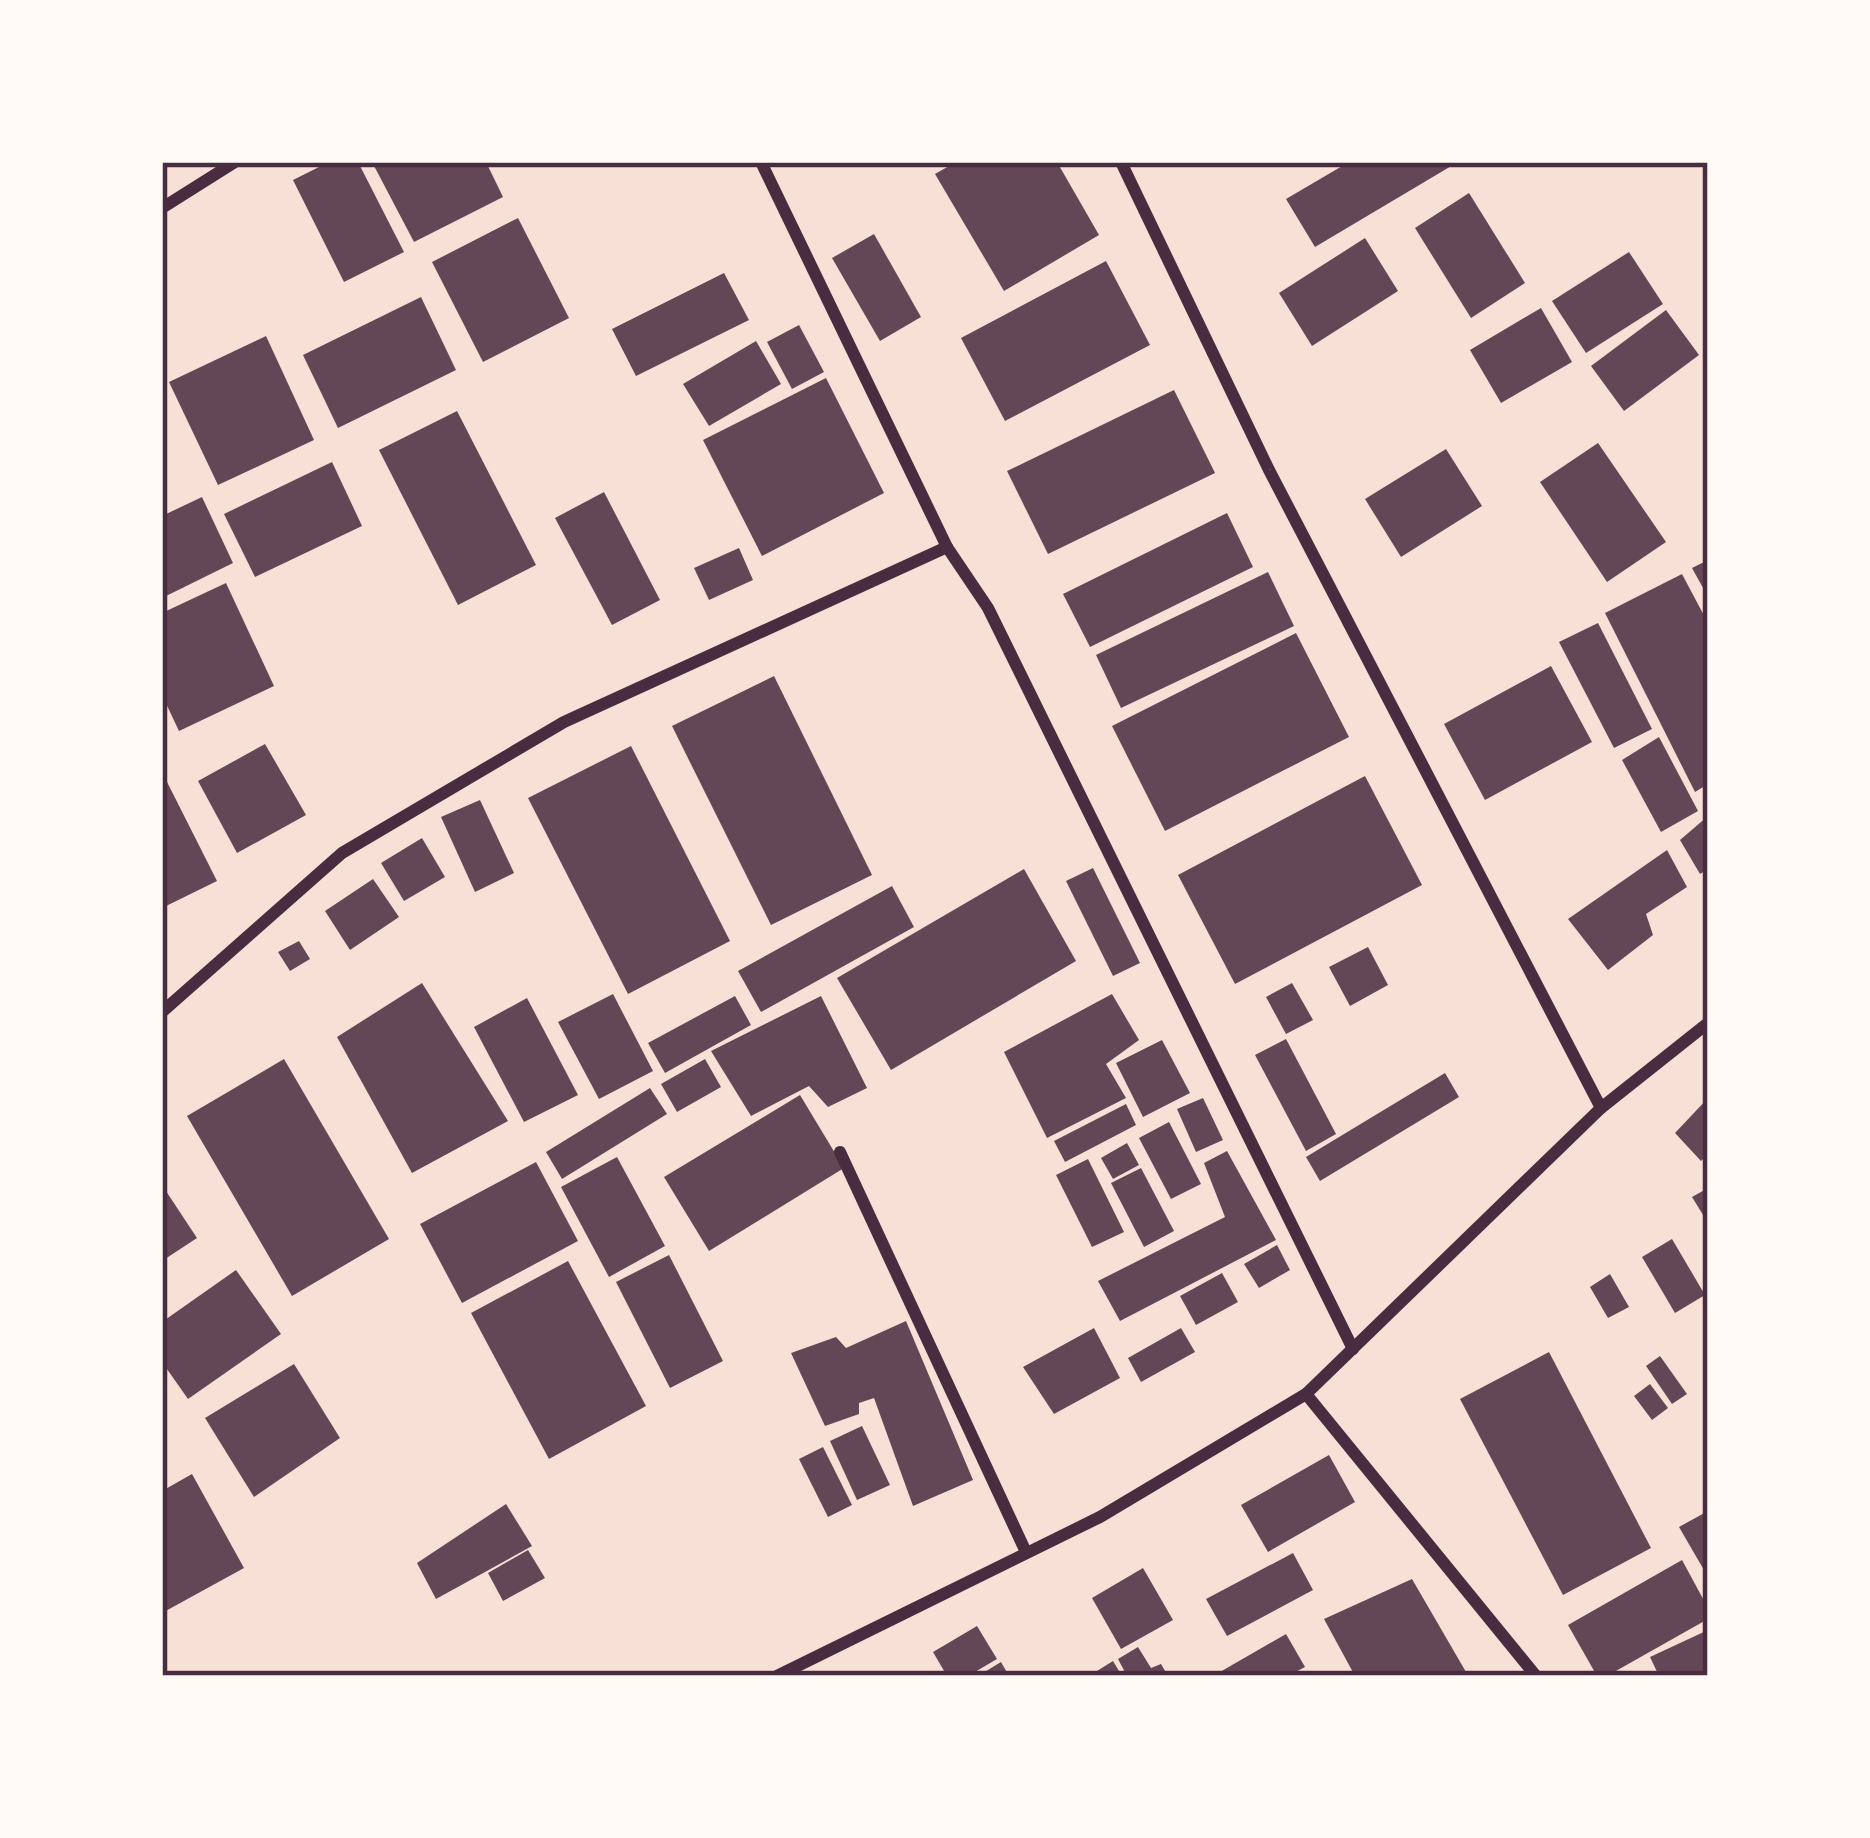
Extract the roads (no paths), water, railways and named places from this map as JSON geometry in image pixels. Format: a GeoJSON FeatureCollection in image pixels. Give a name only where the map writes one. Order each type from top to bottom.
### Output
{"type":"FeatureCollection","features":[{"type":"Feature","properties":{"kind":"street"},"geometry":{"type":"LineString","coordinates":[[162,208],[235,162]]}},
{"type":"Feature","properties":{"kind":"street"},"geometry":{"type":"LineString","coordinates":[[761,162],[947,547],[988,608],[1353,1349]]}},
{"type":"Feature","properties":{"kind":"street"},"geometry":{"type":"LineString","coordinates":[[1121,162],[1269,470],[1600,1108]]}},
{"type":"Feature","properties":{"kind":"street"},"geometry":{"type":"LineString","coordinates":[[162,1012],[362,841],[563,722],[947,547]]}},
{"type":"Feature","properties":{"kind":"street"},"geometry":{"type":"LineString","coordinates":[[777,1676],[1100,1517],[1306,1394],[1600,1108],[1708,1024]]}},
{"type":"Feature","properties":{"kind":"street"},"geometry":{"type":"LineString","coordinates":[[840,1152],[1025,1550]]}},
{"type":"Feature","properties":{"kind":"street"},"geometry":{"type":"LineString","coordinates":[[1306,1394],[1536,1676]]}}]}
